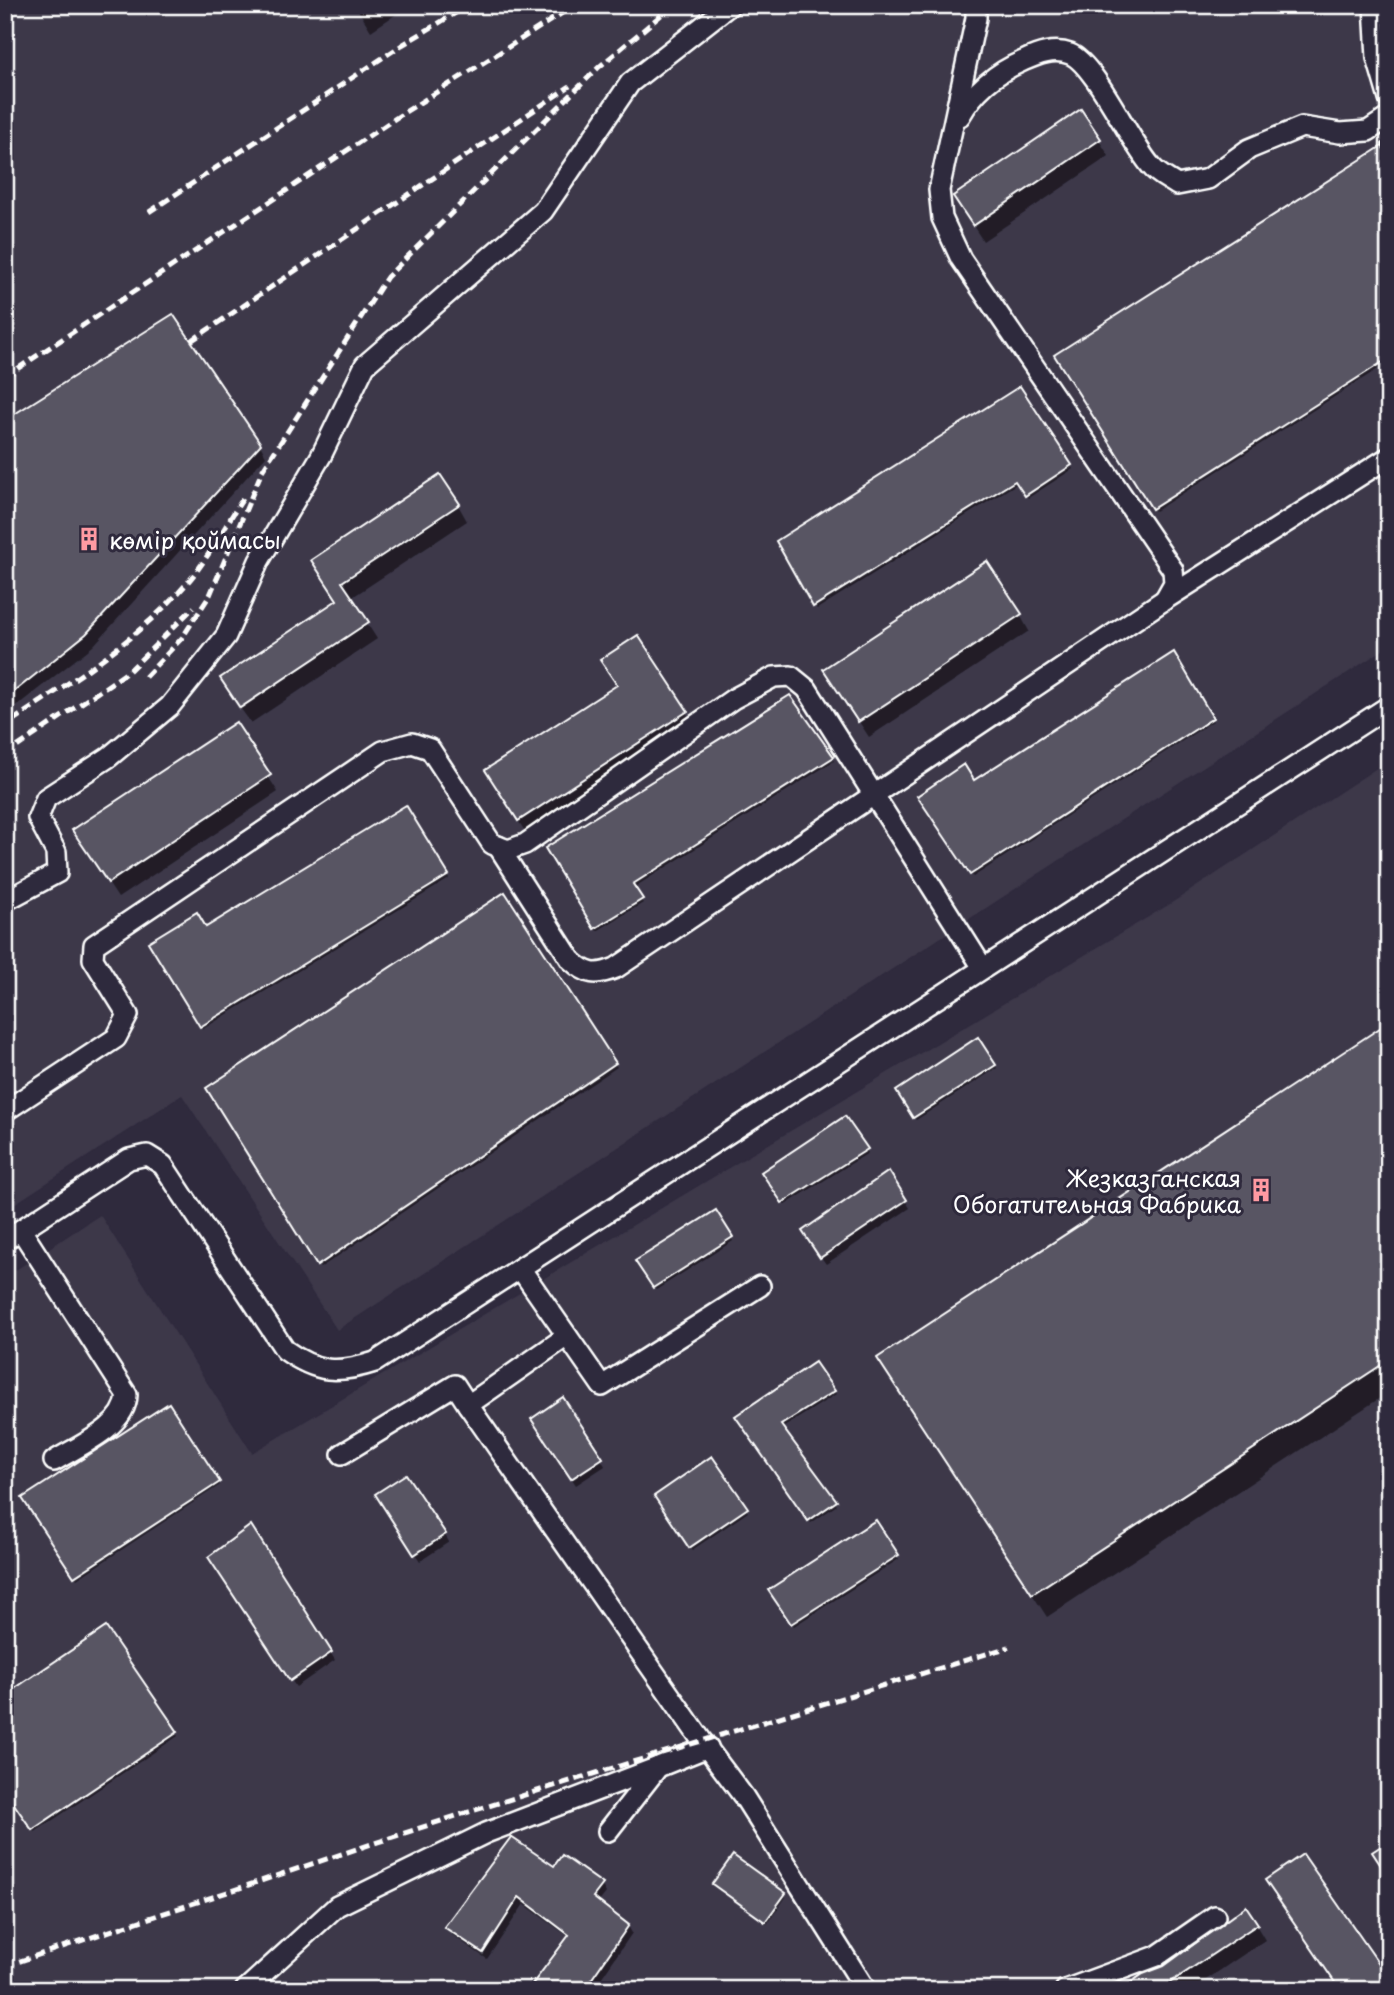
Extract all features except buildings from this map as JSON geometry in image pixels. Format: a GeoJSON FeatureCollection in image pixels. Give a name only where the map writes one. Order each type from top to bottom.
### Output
{"type":"FeatureCollection","features":[{"type":"Feature","properties":{"kind":"street"},"geometry":{"type":"LineString","coordinates":[[5,901],[57,873],[56,852],[38,818],[46,799],[110,757],[170,706],[226,636],[259,561],[321,456],[365,365],[542,211],[630,83],[730,5]]}},
{"type":"Feature","properties":{"kind":"street"},"geometry":{"type":"LineString","coordinates":[[976,5],[939,190],[942,218],[961,259],[1173,570],[1174,583],[1164,600]]}},
{"type":"Feature","properties":{"kind":"street"},"geometry":{"type":"LineString","coordinates":[[1374,5],[1377,58],[1389,99]]}},
{"type":"Feature","properties":{"kind":"street"},"geometry":{"type":"LineString","coordinates":[[952,129],[972,96],[1009,67],[1043,52],[1069,54],[1090,68],[1119,121],[1152,168],[1177,184],[1208,179],[1249,149],[1302,127],[1340,133],[1368,131],[1389,117]]}},
{"type":"Feature","properties":{"kind":"street"},"geometry":{"type":"LineString","coordinates":[[498,846],[571,960],[582,971],[597,975],[632,960],[1164,600],[1389,457]]}},
{"type":"Feature","properties":{"kind":"street"},"geometry":{"type":"LineString","coordinates":[[5,1111],[116,1038],[128,1015],[93,959],[94,945],[383,751],[412,743],[430,749],[492,844],[508,850],[526,844],[733,699],[774,677],[791,676],[807,689],[983,968]]}},
{"type":"Feature","properties":{"kind":"street"},"geometry":{"type":"LineString","coordinates":[[54,1461],[119,1418],[126,1407],[127,1395],[13,1235],[129,1159],[146,1156],[163,1165],[285,1350],[315,1367],[345,1371],[375,1362],[1389,706]]}},
{"type":"Feature","properties":{"kind":"street"},"geometry":{"type":"LineString","coordinates":[[520,1268],[602,1386],[760,1286]]}},
{"type":"Feature","properties":{"kind":"street"},"geometry":{"type":"LineString","coordinates":[[468,1405],[567,1336]]}},
{"type":"Feature","properties":{"kind":"street"},"geometry":{"type":"LineString","coordinates":[[342,1454],[455,1385],[744,1797],[866,1990]]}},
{"type":"Feature","properties":{"kind":"street"},"geometry":{"type":"LineString","coordinates":[[245,1990],[337,1906],[486,1833],[708,1747]]}},
{"type":"Feature","properties":{"kind":"street"},"geometry":{"type":"LineString","coordinates":[[608,1831],[658,1767]]}},
{"type":"Feature","properties":{"kind":"street"},"geometry":{"type":"LineString","coordinates":[[1065,1990],[1157,1956],[1215,1916]]}},
{"type":"Feature","properties":{"kind":"shaded area"},"geometry":{"type":"Polygon","coordinates":[[[5,5],[1389,5],[1389,646],[337,1330],[182,1095],[5,1210],[5,5]]]}},
{"type":"Feature","properties":{"kind":"shaded area"},"geometry":{"type":"Polygon","coordinates":[[[1389,760],[1389,1990],[5,1990],[5,1277],[100,1215],[252,1453],[1170,904],[1389,760]]]}},
{"type":"Feature","properties":{"kind":"railway"},"geometry":{"type":"LineString","coordinates":[[149,212],[402,45],[469,5]]}},
{"type":"Feature","properties":{"kind":"railway"},"geometry":{"type":"LineString","coordinates":[[5,377],[402,114],[575,5]]}},
{"type":"Feature","properties":{"kind":"railway"},"geometry":{"type":"LineString","coordinates":[[145,677],[182,638],[210,595],[262,471],[387,277],[599,67],[673,5]]}},
{"type":"Feature","properties":{"kind":"railway"},"geometry":{"type":"LineString","coordinates":[[191,341],[570,86]]}},
{"type":"Feature","properties":{"kind":"railway"},"geometry":{"type":"LineString","coordinates":[[1382,146],[1389,140]]}},
{"type":"Feature","properties":{"kind":"railway"},"geometry":{"type":"LineString","coordinates":[[12,721],[105,657],[169,603],[203,562],[244,497]]}},
{"type":"Feature","properties":{"kind":"railway"},"geometry":{"type":"LineString","coordinates":[[5,755],[129,671],[194,607]]}},
{"type":"Feature","properties":{"kind":"railway"},"geometry":{"type":"LineString","coordinates":[[5,1966],[459,1815],[1009,1647]]}},
{"type":"Feature","properties":{"kind":"place","name":"көмір қоймасы"},"geometry":{"type":"Point","coordinates":[89,539]}},
{"type":"Feature","properties":{"kind":"place","name":"Жезказганская Обогатительная Фабрика"},"geometry":{"type":"Point","coordinates":[1261,1190]}}]}
